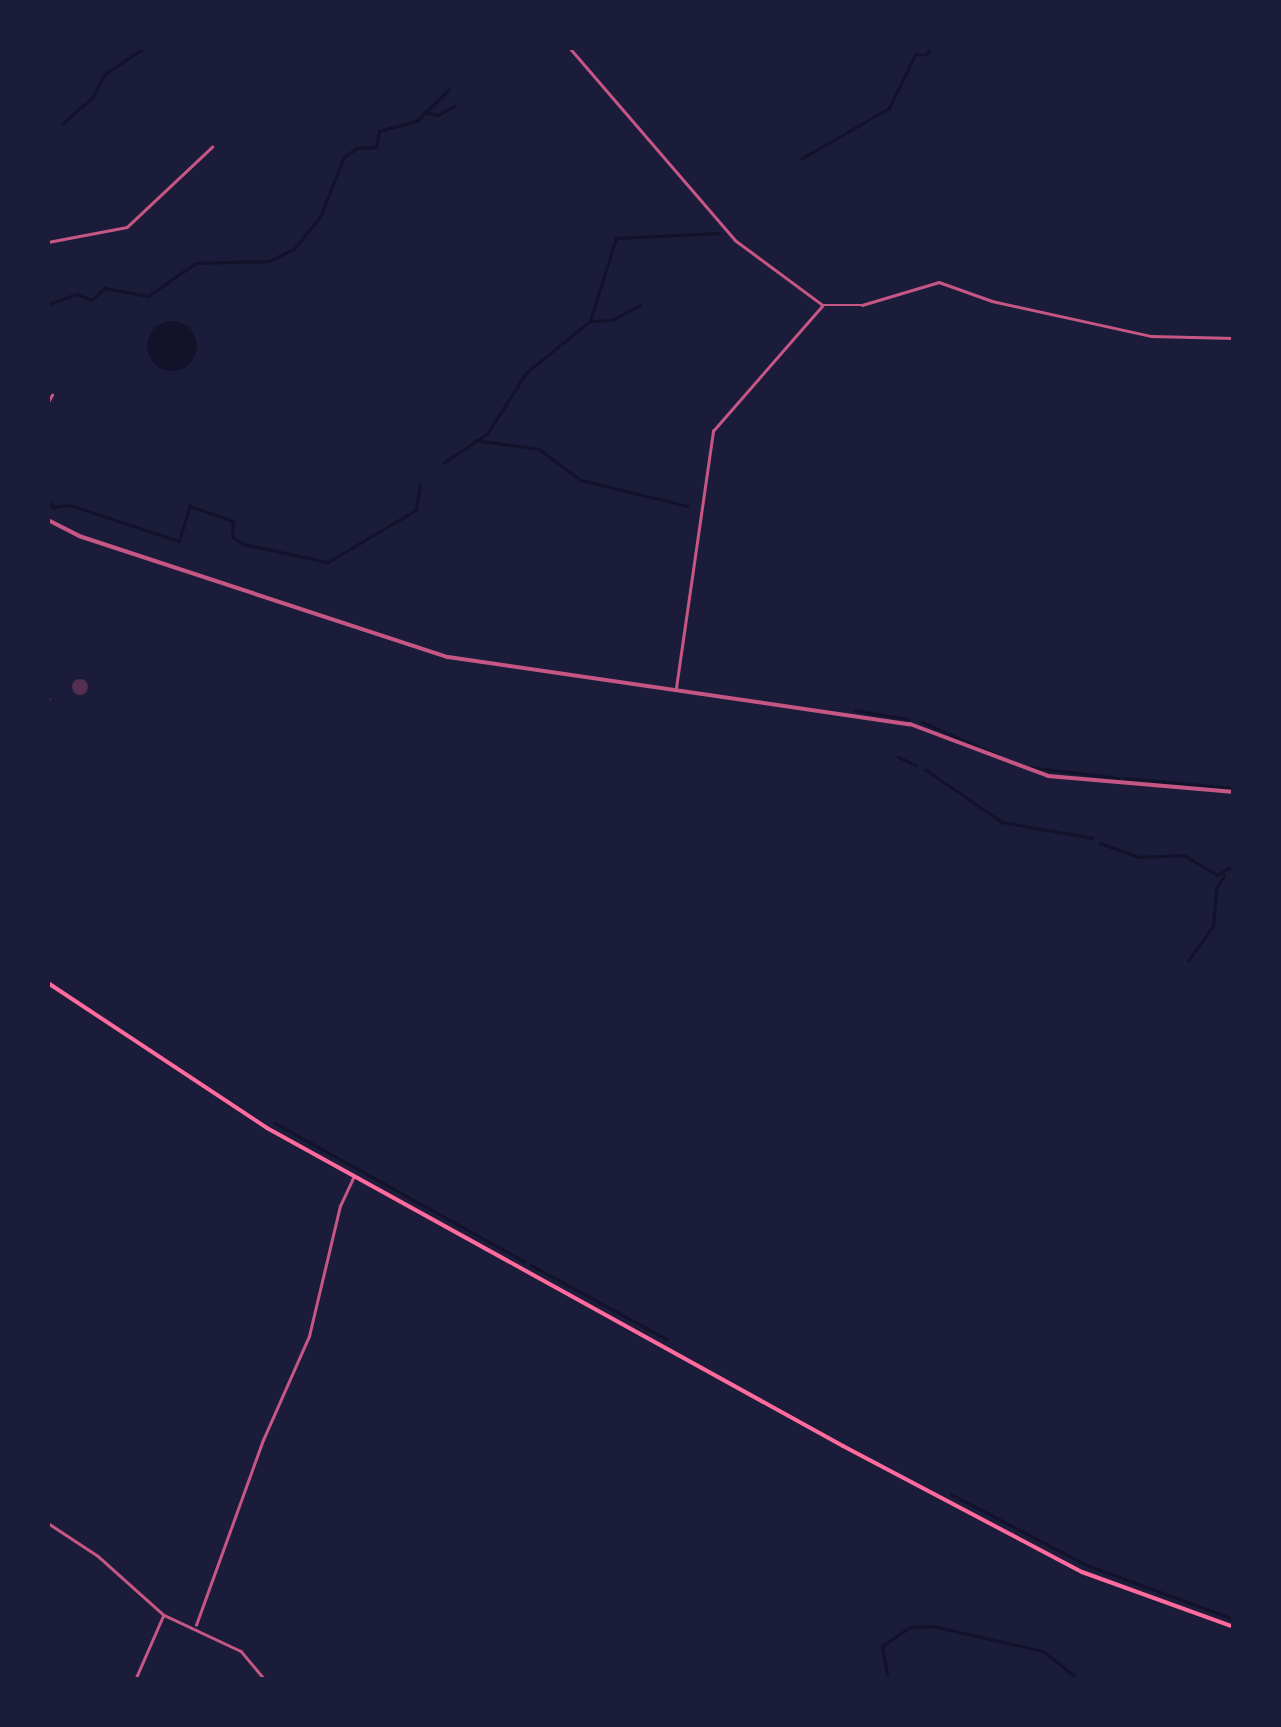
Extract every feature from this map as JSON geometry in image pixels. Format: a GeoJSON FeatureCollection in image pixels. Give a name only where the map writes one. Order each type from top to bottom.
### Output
{"type":"FeatureCollection","features":[{"type":"Feature","properties":{"kind":"main road"},"geometry":{"type":"LineString","coordinates":[[48,982],[234,1108],[1022,1542],[1082,1572],[1234,1627]]}},
{"type":"Feature","properties":{"kind":"street"},"geometry":{"type":"LineString","coordinates":[[570,48],[735,240],[823,305],[862,305],[938,282],[992,301],[1151,336],[1234,338]]}},
{"type":"Feature","properties":{"kind":"street"},"geometry":{"type":"LineString","coordinates":[[48,242],[127,227],[212,147]]}},
{"type":"Feature","properties":{"kind":"street"},"geometry":{"type":"LineString","coordinates":[[673,687],[713,432],[823,305]]}},
{"type":"Feature","properties":{"kind":"street"},"geometry":{"type":"LineString","coordinates":[[48,402],[52,395]]}},
{"type":"Feature","properties":{"kind":"street"},"geometry":{"type":"LineString","coordinates":[[48,520],[92,541],[448,657],[910,724],[1048,776],[1234,792]]}},
{"type":"Feature","properties":{"kind":"street"},"geometry":{"type":"LineString","coordinates":[[196,1625],[262,1440],[309,1336],[340,1206],[354,1176]]}},
{"type":"Feature","properties":{"kind":"street"},"geometry":{"type":"LineString","coordinates":[[48,1523],[98,1556],[164,1614],[196,1625],[241,1651],[265,1680]]}},
{"type":"Feature","properties":{"kind":"street"},"geometry":{"type":"LineString","coordinates":[[135,1680],[164,1614]]}},
{"type":"Feature","properties":{"kind":"shaded area"},"geometry":{"type":"Polygon","coordinates":[[[172,321],[190,328],[197,346],[190,364],[172,371],[154,364],[147,346],[154,328],[172,321]]]}},
{"type":"Feature","properties":{"kind":"building"},"geometry":{"type":"Polygon","coordinates":[[[80,679],[88,687],[80,695],[72,687],[80,679]]]}},
{"type":"Feature","properties":{"kind":"waterway"},"geometry":{"type":"LineString","coordinates":[[63,123],[92,98],[105,74],[144,48]]}},
{"type":"Feature","properties":{"kind":"waterway"},"geometry":{"type":"LineString","coordinates":[[801,159],[889,108],[915,55],[926,55],[931,48]]}},
{"type":"Feature","properties":{"kind":"waterway"},"geometry":{"type":"LineString","coordinates":[[48,304],[77,294],[92,300],[105,288],[148,296],[196,263],[269,261],[294,249],[320,217],[344,157],[357,148],[376,147],[379,131],[417,121],[449,89]]}},
{"type":"Feature","properties":{"kind":"waterway"},"geometry":{"type":"LineString","coordinates":[[425,112],[438,115],[454,106]]}},
{"type":"Feature","properties":{"kind":"waterway"},"geometry":{"type":"LineString","coordinates":[[443,463],[487,434],[526,373],[590,321],[616,238],[719,233]]}},
{"type":"Feature","properties":{"kind":"waterway"},"geometry":{"type":"LineString","coordinates":[[591,321],[612,320],[640,305]]}},
{"type":"Feature","properties":{"kind":"waterway"},"geometry":{"type":"LineString","coordinates":[[475,440],[539,449],[581,480],[688,506]]}},
{"type":"Feature","properties":{"kind":"waterway"},"geometry":{"type":"LineString","coordinates":[[48,500],[53,507],[70,505],[179,541],[190,506],[233,521],[233,537],[243,544],[328,562],[416,510],[420,485]]}},
{"type":"Feature","properties":{"kind":"waterway"},"geometry":{"type":"LineString","coordinates":[[854,710],[908,719]]}},
{"type":"Feature","properties":{"kind":"waterway"},"geometry":{"type":"LineString","coordinates":[[922,722],[998,755]]}},
{"type":"Feature","properties":{"kind":"waterway"},"geometry":{"type":"LineString","coordinates":[[898,757],[916,765]]}},
{"type":"Feature","properties":{"kind":"waterway"},"geometry":{"type":"LineString","coordinates":[[1029,767],[1118,778]]}},
{"type":"Feature","properties":{"kind":"waterway"},"geometry":{"type":"LineString","coordinates":[[925,769],[1002,822],[1093,838]]}},
{"type":"Feature","properties":{"kind":"waterway"},"geometry":{"type":"LineString","coordinates":[[1124,778],[1234,788]]}},
{"type":"Feature","properties":{"kind":"waterway"},"geometry":{"type":"LineString","coordinates":[[1100,843],[1139,857],[1184,855],[1217,875],[1234,865]]}},
{"type":"Feature","properties":{"kind":"waterway"},"geometry":{"type":"LineString","coordinates":[[1188,961],[1213,926],[1216,889],[1224,875]]}},
{"type":"Feature","properties":{"kind":"waterway"},"geometry":{"type":"LineString","coordinates":[[275,1123],[524,1261]]}},
{"type":"Feature","properties":{"kind":"waterway"},"geometry":{"type":"LineString","coordinates":[[531,1265],[667,1339]]}},
{"type":"Feature","properties":{"kind":"waterway"},"geometry":{"type":"LineString","coordinates":[[951,1494],[1087,1565],[1234,1619]]}},
{"type":"Feature","properties":{"kind":"waterway"},"geometry":{"type":"LineString","coordinates":[[888,1680],[882,1646],[910,1627],[933,1626],[1043,1651],[1080,1680]]}}]}
